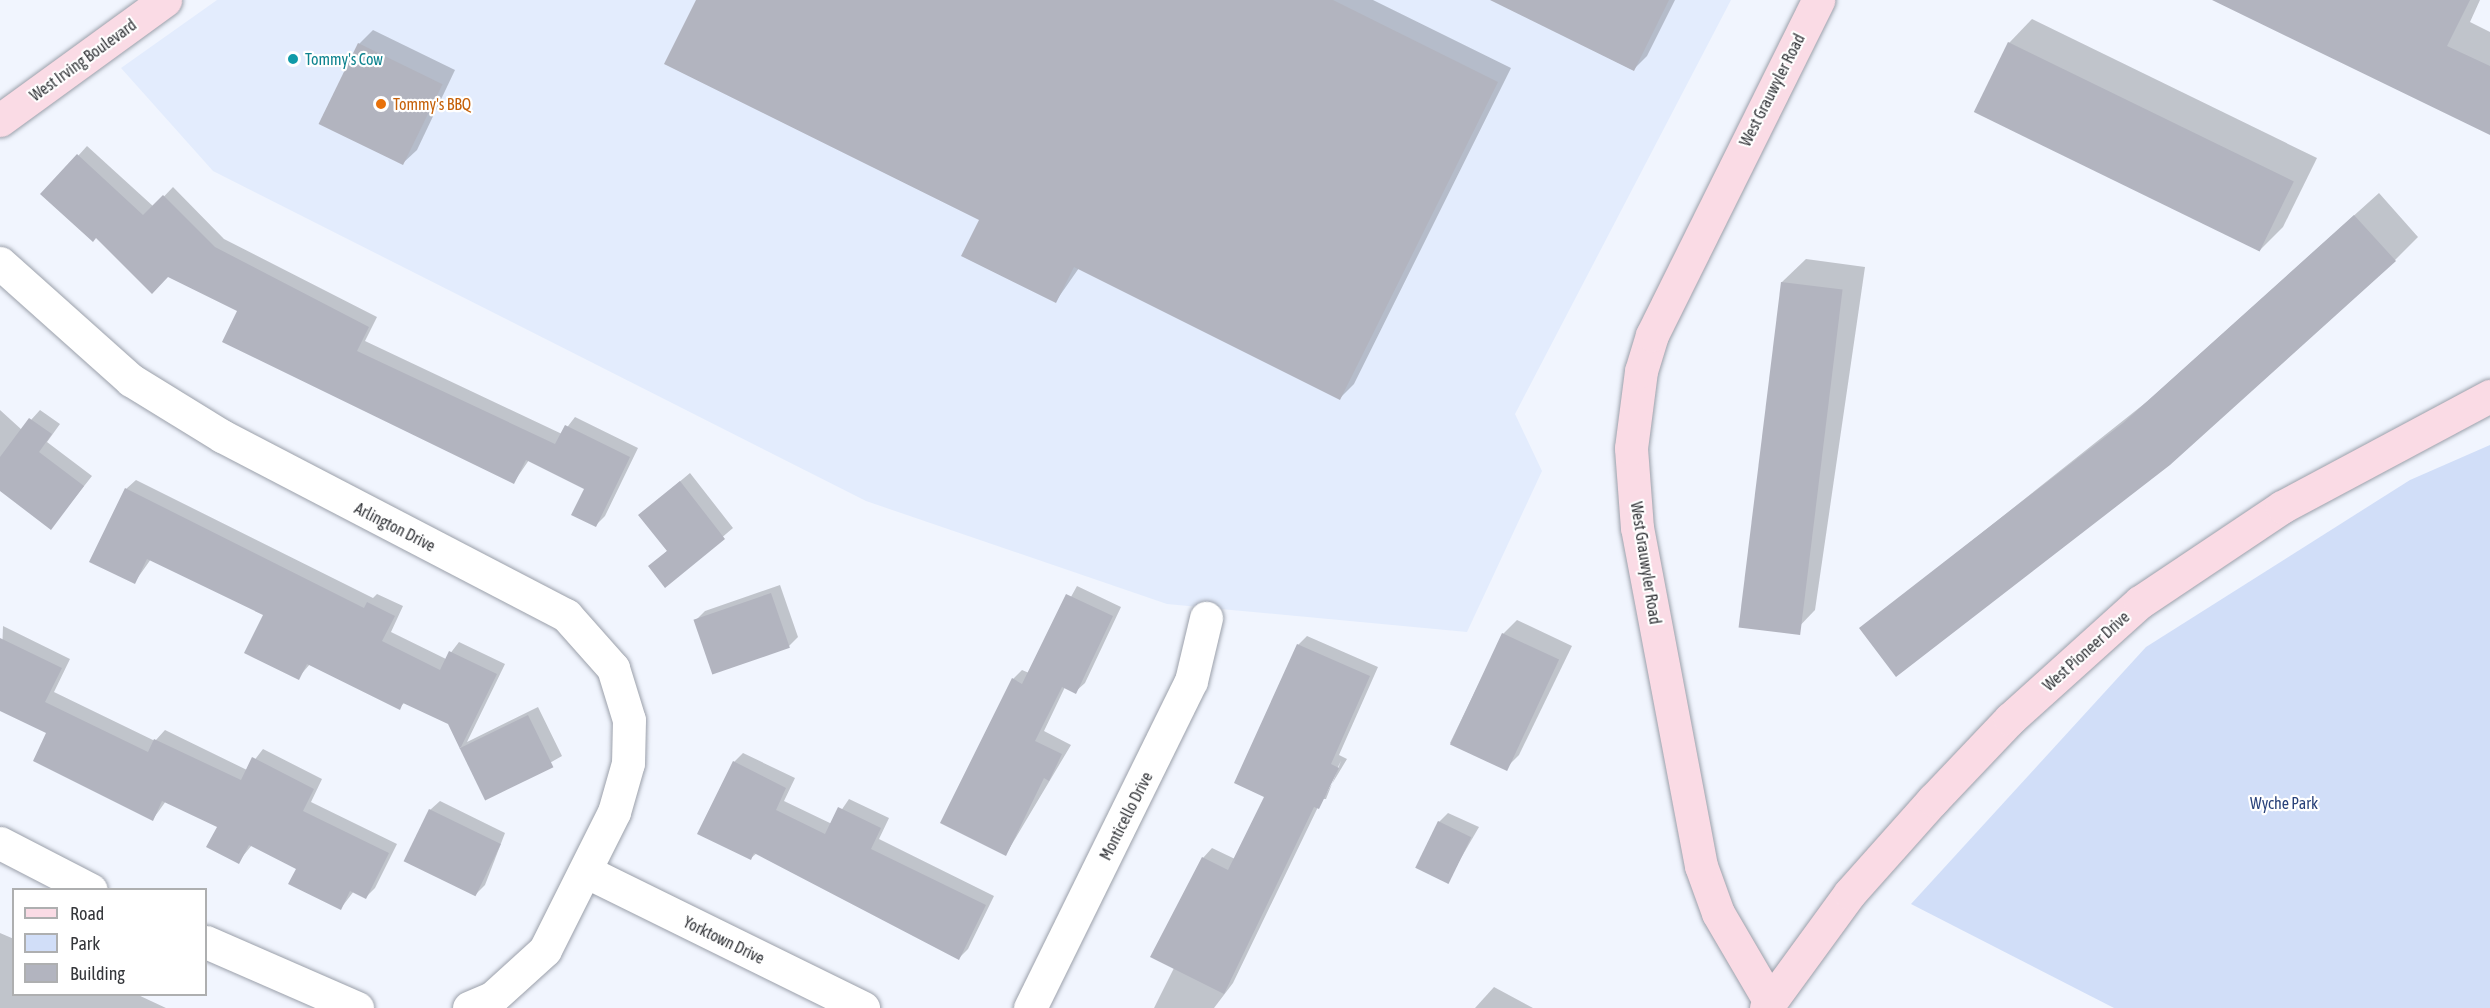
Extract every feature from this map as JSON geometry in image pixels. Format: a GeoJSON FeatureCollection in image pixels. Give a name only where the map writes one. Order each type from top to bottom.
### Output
{"type":"FeatureCollection","features":[{"type":"Feature","properties":{"kind":"main road","name":"West Irving Boulevard"},"geometry":{"type":"LineString","coordinates":[[0,120],[165,0]]}},
{"type":"Feature","properties":{"kind":"main road","name":"West Grauwyler Road"},"geometry":{"type":"LineString","coordinates":[[1768,1005],[1737,952],[1701,866],[1637,528],[1631,448],[1641,371],[1652,335],[1818,0]]}},
{"type":"Feature","properties":{"kind":"main road","name":"West Pioneer Drive"},"geometry":{"type":"LineString","coordinates":[[1768,1005],[1850,893],[1918,816],[2010,719],[2140,602],[2282,507],[2490,396]]}},
{"type":"Feature","properties":{"kind":"street","name":"Arlington Drive"},"geometry":{"type":"LineString","coordinates":[[0,263],[131,380],[222,436],[566,615],[597,646],[623,693],[628,763],[614,812],[545,950],[492,998],[469,1008]]}},
{"type":"Feature","properties":{"kind":"street","name":"Monticello Drive"},"geometry":{"type":"LineString","coordinates":[[1030,1008],[1191,681],[1206,618]]}},
{"type":"Feature","properties":{"kind":"street"},"geometry":{"type":"LineString","coordinates":[[0,843],[87,888]]}},
{"type":"Feature","properties":{"kind":"street","name":"Yorktown Drive"},"geometry":{"type":"LineString","coordinates":[[585,872],[863,1008]]}},
{"type":"Feature","properties":{"kind":"street"},"geometry":{"type":"LineString","coordinates":[[207,942],[357,1008]]}},
{"type":"Feature","properties":{"kind":"shaded area"},"geometry":{"type":"Polygon","coordinates":[[[217,0],[1731,0],[1515,414],[1542,471],[1467,632],[1167,604],[866,501],[213,171],[121,68],[217,0]]]}},
{"type":"Feature","properties":{"kind":"green space","name":"Wyche Park"},"geometry":{"type":"Polygon","coordinates":[[[2490,445],[2490,1008],[2114,1008],[1911,904],[2146,647],[2410,480],[2490,445]]]}},
{"type":"Feature","properties":{"kind":"building"},"geometry":{"type":"Polygon","coordinates":[[[696,0],[1333,0],[1498,82],[1340,400],[1074,267],[1056,303],[961,256],[979,220],[664,64],[696,0]]]}},
{"type":"Feature","properties":{"kind":"building"},"geometry":{"type":"Polygon","coordinates":[[[1490,0],[1669,0],[1634,71],[1490,0]]]}},
{"type":"Feature","properties":{"kind":"building"},"geometry":{"type":"Polygon","coordinates":[[[2212,0],[2470,0],[2447,46],[2490,66],[2490,135],[2212,0]]]}},
{"type":"Feature","properties":{"kind":"building"},"geometry":{"type":"Polygon","coordinates":[[[2008,42],[2294,181],[2260,252],[1974,112],[2008,42]]]}},
{"type":"Feature","properties":{"kind":"building","name":"Tommy's BBQ"},"geometry":{"type":"Polygon","coordinates":[[[358,43],[442,84],[403,165],[319,124],[358,43]]]}},
{"type":"Feature","properties":{"kind":"building"},"geometry":{"type":"Polygon","coordinates":[[[77,154],[143,215],[163,195],[215,247],[369,327],[357,351],[555,444],[565,425],[630,457],[596,527],[571,515],[584,489],[526,460],[514,484],[222,342],[237,311],[168,277],[152,294],[96,238],[93,242],[40,194],[77,154]]]}},
{"type":"Feature","properties":{"kind":"building"},"geometry":{"type":"Polygon","coordinates":[[[2354,215],[2396,261],[2170,465],[1896,677],[1859,628],[2123,423],[2354,215]]]}},
{"type":"Feature","properties":{"kind":"building"},"geometry":{"type":"Polygon","coordinates":[[[1781,282],[1843,290],[1800,635],[1739,627],[1781,282]]]}},
{"type":"Feature","properties":{"kind":"building"},"geometry":{"type":"Polygon","coordinates":[[[29,418],[52,434],[39,452],[84,486],[51,530],[0,491],[0,457],[29,418]]]}},
{"type":"Feature","properties":{"kind":"building"},"geometry":{"type":"Polygon","coordinates":[[[680,481],[725,539],[665,588],[648,566],[667,551],[638,515],[680,481]]]}},
{"type":"Feature","properties":{"kind":"building"},"geometry":{"type":"Polygon","coordinates":[[[125,488],[364,608],[367,602],[395,616],[382,641],[440,670],[449,651],[497,674],[460,749],[448,724],[403,703],[400,710],[307,664],[299,680],[244,653],[263,615],[147,559],[135,584],[89,562],[125,488]]]}},
{"type":"Feature","properties":{"kind":"building"},"geometry":{"type":"Polygon","coordinates":[[[771,593],[790,648],[712,675],[693,620],[771,593]]]}},
{"type":"Feature","properties":{"kind":"building"},"geometry":{"type":"Polygon","coordinates":[[[1066,594],[1113,616],[1076,694],[1062,687],[1035,741],[1062,754],[1049,781],[1044,778],[1006,856],[940,823],[1012,678],[1022,684],[1066,594]]]}},
{"type":"Feature","properties":{"kind":"building"},"geometry":{"type":"Polygon","coordinates":[[[1502,633],[1559,660],[1507,771],[1450,744],[1502,633]]]}},
{"type":"Feature","properties":{"kind":"building"},"geometry":{"type":"Polygon","coordinates":[[[0,638],[62,668],[45,702],[148,752],[154,739],[241,780],[252,757],[314,789],[303,811],[389,853],[366,899],[350,891],[341,910],[288,884],[296,869],[249,845],[239,864],[206,847],[217,827],[162,801],[153,821],[33,761],[46,733],[0,711],[0,638]]]}},
{"type":"Feature","properties":{"kind":"building"},"geometry":{"type":"Polygon","coordinates":[[[1297,644],[1370,676],[1331,764],[1339,768],[1319,809],[1314,807],[1224,994],[1150,957],[1202,857],[1228,870],[1264,797],[1234,783],[1297,644]]]}},
{"type":"Feature","properties":{"kind":"building"},"geometry":{"type":"Polygon","coordinates":[[[528,715],[553,767],[485,800],[460,748],[528,715]]]}},
{"type":"Feature","properties":{"kind":"building"},"geometry":{"type":"Polygon","coordinates":[[[733,761],[786,788],[776,810],[825,834],[838,807],[881,828],[871,849],[986,905],[959,960],[754,853],[751,860],[697,834],[733,761]]]}},
{"type":"Feature","properties":{"kind":"building"},"geometry":{"type":"Polygon","coordinates":[[[429,809],[501,844],[475,896],[404,861],[429,809]]]}},
{"type":"Feature","properties":{"kind":"building"},"geometry":{"type":"Polygon","coordinates":[[[1438,821],[1471,837],[1448,884],[1415,868],[1438,821]]]}},
{"type":"Feature","properties":{"kind":"place","name":"Tommy's Cow"},"geometry":{"type":"Point","coordinates":[293,59]}},
{"type":"Feature","properties":{"kind":"place","name":"Tommy's BBQ"},"geometry":{"type":"Point","coordinates":[381,104]}}]}
